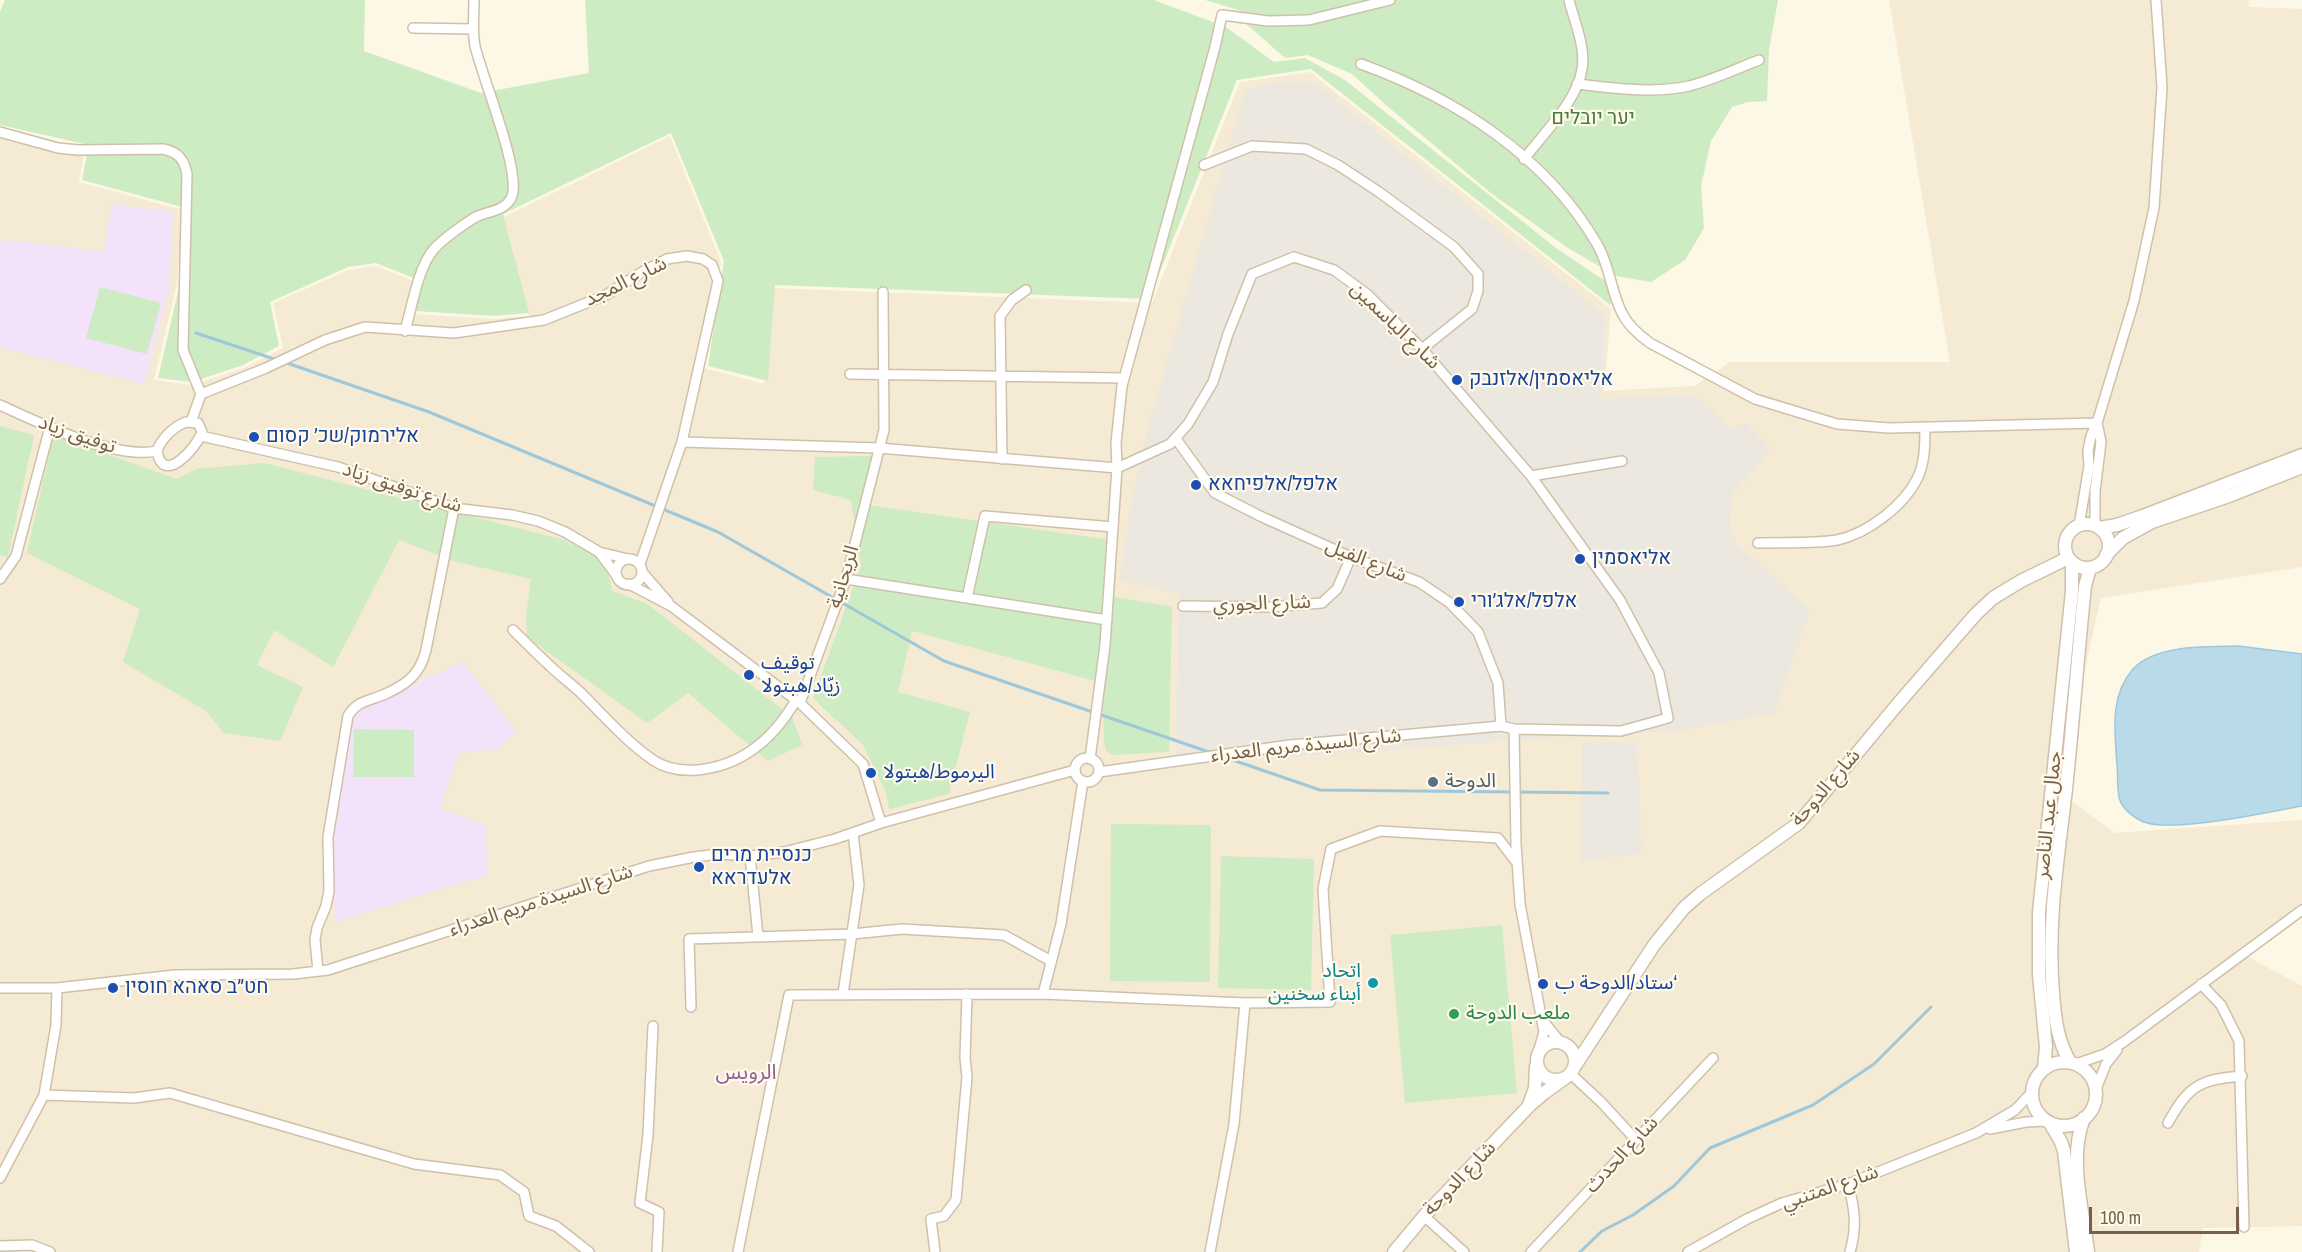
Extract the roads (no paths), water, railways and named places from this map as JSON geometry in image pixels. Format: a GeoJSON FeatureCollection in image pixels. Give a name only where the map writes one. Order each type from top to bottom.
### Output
{"type":"FeatureCollection","features":[{"type":"Feature","properties":{"kind":"street"},"geometry":{"type":"LineString","coordinates":[[405,330],[421,274],[432,251],[447,236],[476,217],[505,206],[512,196],[513,184],[506,144],[481,66],[473,29],[474,0]]}},
{"type":"Feature","properties":{"kind":"street"},"geometry":{"type":"LineString","coordinates":[[1090,759],[1107,620],[1117,468],[1116,443],[1124,378],[1222,15],[1268,21],[1309,20],[1390,0]]}},
{"type":"Feature","properties":{"kind":"street"},"geometry":{"type":"LineString","coordinates":[[1524,159],[1571,98],[1582,69],[1582,54],[1569,0]]}},
{"type":"Feature","properties":{"kind":"street"},"geometry":{"type":"LineString","coordinates":[[2079,526],[2089,466],[2088,450],[2091,436],[2134,301],[2154,208],[2162,87],[2156,0]]}},
{"type":"Feature","properties":{"kind":"street"},"geometry":{"type":"LineString","coordinates":[[413,28],[473,29]]}},
{"type":"Feature","properties":{"kind":"street"},"geometry":{"type":"LineString","coordinates":[[1577,84],[1633,90],[1689,86],[1759,60]]}},
{"type":"Feature","properties":{"kind":"street"},"geometry":{"type":"LineString","coordinates":[[1361,63],[1415,84],[1456,107],[1495,133],[1544,176],[1578,216],[1598,246],[1608,267],[1621,313],[1638,334],[1650,343],[1755,399],[1837,424],[1889,428],[2097,423]]}},
{"type":"Feature","properties":{"kind":"street"},"geometry":{"type":"LineString","coordinates":[[0,132],[58,148],[78,150],[163,149],[175,152],[180,157],[187,174],[183,350],[201,394],[191,422]]}},
{"type":"Feature","properties":{"kind":"street"},"geometry":{"type":"LineString","coordinates":[[1204,165],[1252,146],[1306,149],[1338,165],[1379,192],[1454,247],[1478,274],[1478,291],[1472,309],[1422,349]]}},
{"type":"Feature","properties":{"kind":"street","name":"شارع المجد"},"geometry":{"type":"LineString","coordinates":[[201,394],[266,368],[326,340],[365,327],[454,333],[544,320],[606,295],[667,259],[687,256],[703,259],[712,265],[718,281],[682,442],[641,568]]}},
{"type":"Feature","properties":{"kind":"street","name":"شارع الياسمين"},"geometry":{"type":"LineString","coordinates":[[1117,468],[1154,452],[1176,439],[1188,424],[1213,382],[1228,334],[1252,274],[1294,257],[1334,270],[1367,294],[1422,349],[1531,476],[1620,600],[1659,673],[1668,718],[1621,730],[1514,729]]}},
{"type":"Feature","properties":{"kind":"street"},"geometry":{"type":"LineString","coordinates":[[1002,459],[1000,316],[1012,300],[1026,290]]}},
{"type":"Feature","properties":{"kind":"street","name":"الريحانية"},"geometry":{"type":"LineString","coordinates":[[513,630],[549,666],[582,693],[608,721],[654,761],[670,768],[685,771],[711,769],[732,763],[749,753],[768,737],[784,721],[798,701],[846,579],[884,430],[883,292]]}},
{"type":"Feature","properties":{"kind":"street"},"geometry":{"type":"LineString","coordinates":[[850,374],[1124,378]]}},
{"type":"Feature","properties":{"kind":"street","name":"توفيق زياد"},"geometry":{"type":"LineString","coordinates":[[0,405],[50,427],[115,450],[137,453],[157,451]]}},
{"type":"Feature","properties":{"kind":"street"},"geometry":{"type":"LineString","coordinates":[[198,423],[201,436],[183,460],[176,464],[164,464],[160,461],[157,451],[161,442],[181,424],[198,423]]}},
{"type":"Feature","properties":{"kind":"street"},"geometry":{"type":"LineString","coordinates":[[2097,423],[2101,442],[2095,491],[2097,527],[2108,542],[2106,555]]}},
{"type":"Feature","properties":{"kind":"street"},"geometry":{"type":"LineString","coordinates":[[0,579],[16,556],[50,427]]}},
{"type":"Feature","properties":{"kind":"street"},"geometry":{"type":"LineString","coordinates":[[1758,543],[1837,540],[1870,526],[1903,501],[1918,477],[1925,452],[1925,428]]}},
{"type":"Feature","properties":{"kind":"street","name":"شارع توفيق زياد"},"geometry":{"type":"LineString","coordinates":[[201,436],[338,467],[454,508],[512,515],[538,521],[565,532],[599,552]]}},
{"type":"Feature","properties":{"kind":"street","name":"شارع الفيل"},"geometry":{"type":"LineString","coordinates":[[1176,439],[1215,493],[1351,557],[1419,582],[1450,603],[1478,632],[1498,684],[1501,726]]}},
{"type":"Feature","properties":{"kind":"street"},"geometry":{"type":"LineString","coordinates":[[682,442],[879,448],[1117,468]]}},
{"type":"Feature","properties":{"kind":"street"},"geometry":{"type":"LineString","coordinates":[[2302,455],[2133,520],[2097,527],[2079,526],[2066,539],[2066,552],[2070,560],[2083,567],[2097,566],[2122,538],[2152,522],[2229,496],[2302,467]]}},
{"type":"Feature","properties":{"kind":"street"},"geometry":{"type":"LineString","coordinates":[[1531,476],[1622,461]]}},
{"type":"Feature","properties":{"kind":"street"},"geometry":{"type":"LineString","coordinates":[[318,971],[315,940],[329,891],[328,837],[348,716],[354,706],[382,695],[410,680],[420,670],[454,508]]}},
{"type":"Feature","properties":{"kind":"street"},"geometry":{"type":"LineString","coordinates":[[968,598],[985,516],[1113,527]]}},
{"type":"Feature","properties":{"kind":"street"},"geometry":{"type":"LineString","coordinates":[[599,552],[633,559],[671,606]]}},
{"type":"Feature","properties":{"kind":"street"},"geometry":{"type":"LineString","coordinates":[[599,552],[624,583],[671,606],[798,701],[863,764],[881,823]]}},
{"type":"Feature","properties":{"kind":"street","name":"شارع الجوري"},"geometry":{"type":"LineString","coordinates":[[1183,606],[1270,607],[1322,603],[1337,589],[1351,557]]}},
{"type":"Feature","properties":{"kind":"street"},"geometry":{"type":"LineString","coordinates":[[618,577],[619,564],[628,559]]}},
{"type":"Feature","properties":{"kind":"street","name":"شارع الدوحة"},"geometry":{"type":"LineString","coordinates":[[1394,1252],[1424,1216],[1527,1108],[1570,1074],[1654,945],[1684,908],[1799,823],[1975,615],[1993,598],[2021,581],[2070,560]]}},
{"type":"Feature","properties":{"kind":"street","name":"جمال عبد الناصر"},"geometry":{"type":"LineString","coordinates":[[2044,1068],[2046,1047],[2039,975],[2039,912],[2072,591],[2070,560]]}},
{"type":"Feature","properties":{"kind":"street"},"geometry":{"type":"LineString","coordinates":[[629,584],[640,579],[641,568]]}},
{"type":"Feature","properties":{"kind":"street","name":"جمال عبد الناصر"},"geometry":{"type":"LineString","coordinates":[[2073,1063],[2061,1048],[2057,1032],[2050,963],[2051,912],[2066,788],[2085,586],[2090,568]]}},
{"type":"Feature","properties":{"kind":"street"},"geometry":{"type":"LineString","coordinates":[[846,579],[1107,620]]}},
{"type":"Feature","properties":{"kind":"street","name":"شارع السيدة مريم العدراء"},"geometry":{"type":"LineString","coordinates":[[1099,772],[1290,745],[1501,726],[1514,729]]}},
{"type":"Feature","properties":{"kind":"street"},"geometry":{"type":"LineString","coordinates":[[1514,729],[1517,863],[1522,928],[1544,1032],[1537,1059],[1538,1069],[1546,1078],[1553,1080],[1570,1074]]}},
{"type":"Feature","properties":{"kind":"street"},"geometry":{"type":"LineString","coordinates":[[1083,782],[1077,777],[1075,770],[1080,761],[1090,759]]}},
{"type":"Feature","properties":{"kind":"street"},"geometry":{"type":"LineString","coordinates":[[1083,782],[1095,779],[1099,772],[1097,765],[1090,759]]}},
{"type":"Feature","properties":{"kind":"street","name":"شارع السيدة مريم العدراء"},"geometry":{"type":"LineString","coordinates":[[0,988],[57,988],[175,975],[293,974],[318,971],[360,960],[649,866],[702,856],[750,856],[784,852],[1075,770]]}},
{"type":"Feature","properties":{"kind":"street"},"geometry":{"type":"LineString","coordinates":[[1043,994],[1060,924],[1083,782]]}},
{"type":"Feature","properties":{"kind":"street"},"geometry":{"type":"LineString","coordinates":[[738,1252],[789,994],[1043,994],[1245,1003],[1330,1002],[1323,890],[1331,849],[1380,831],[1448,833],[1498,838],[1517,863]]}},
{"type":"Feature","properties":{"kind":"street"},"geometry":{"type":"LineString","coordinates":[[843,994],[859,885],[853,833]]}},
{"type":"Feature","properties":{"kind":"street"},"geometry":{"type":"LineString","coordinates":[[750,856],[758,936]]}},
{"type":"Feature","properties":{"kind":"street"},"geometry":{"type":"LineString","coordinates":[[2076,1252],[2064,1151],[2048,1122],[2038,1114],[2033,1104],[2031,1093],[2033,1082],[2044,1068],[2058,1062],[2073,1063],[2105,1054],[2302,910]]}},
{"type":"Feature","properties":{"kind":"street"},"geometry":{"type":"LineString","coordinates":[[691,1007],[689,939],[852,934],[902,929],[1004,935],[1051,961]]}},
{"type":"Feature","properties":{"kind":"street"},"geometry":{"type":"LineString","coordinates":[[2201,984],[2221,1005],[2239,1041],[2244,1227]]}},
{"type":"Feature","properties":{"kind":"street"},"geometry":{"type":"LineString","coordinates":[[0,1178],[44,1095],[56,1025],[57,988]]}},
{"type":"Feature","properties":{"kind":"street"},"geometry":{"type":"LineString","coordinates":[[935,1252],[931,1219],[944,1216],[956,1200],[967,1077],[964,1058],[967,994]]}},
{"type":"Feature","properties":{"kind":"street"},"geometry":{"type":"LineString","coordinates":[[1210,1252],[1234,1124],[1245,1003]]}},
{"type":"Feature","properties":{"kind":"street"},"geometry":{"type":"LineString","coordinates":[[1542,1017],[1546,1026],[1575,1058],[1570,1074]]}},
{"type":"Feature","properties":{"kind":"street"},"geometry":{"type":"LineString","coordinates":[[653,1026],[648,1135],[640,1203],[659,1212],[657,1252]]}},
{"type":"Feature","properties":{"kind":"street"},"geometry":{"type":"LineString","coordinates":[[1537,1059],[1540,1050],[1549,1043],[1578,1046],[1599,1032]]}},
{"type":"Feature","properties":{"kind":"street"},"geometry":{"type":"LineString","coordinates":[[1976,1133],[2008,1125],[2048,1122],[2068,1126],[2084,1118],[2092,1109],[2096,1089],[2106,1064],[2125,1041]]}},
{"type":"Feature","properties":{"kind":"street","name":"شارع الحدث"},"geometry":{"type":"LineString","coordinates":[[1531,1252],[1713,1058]]}},
{"type":"Feature","properties":{"kind":"street","name":"شارع الدوحة"},"geometry":{"type":"LineString","coordinates":[[1527,1108],[1535,1088],[1537,1059]]}},
{"type":"Feature","properties":{"kind":"street"},"geometry":{"type":"LineString","coordinates":[[2073,1063],[2087,1071],[2096,1089]]}},
{"type":"Feature","properties":{"kind":"street"},"geometry":{"type":"LineString","coordinates":[[1570,1074],[1602,1103],[1636,1140]]}},
{"type":"Feature","properties":{"kind":"street"},"geometry":{"type":"LineString","coordinates":[[2168,1123],[2178,1104],[2201,1082],[2222,1077],[2241,1076]]}},
{"type":"Feature","properties":{"kind":"street"},"geometry":{"type":"LineString","coordinates":[[44,1095],[134,1098],[170,1092],[414,1164],[500,1175],[524,1192],[529,1216],[556,1226],[589,1252]]}},
{"type":"Feature","properties":{"kind":"street"},"geometry":{"type":"LineString","coordinates":[[1976,1133],[2015,1110],[2031,1093]]}},
{"type":"Feature","properties":{"kind":"street"},"geometry":{"type":"LineString","coordinates":[[2084,1118],[2077,1138],[2076,1161],[2088,1252]]}},
{"type":"Feature","properties":{"kind":"street","name":"شارع المتنبي"},"geometry":{"type":"LineString","coordinates":[[1688,1252],[1747,1219],[1782,1203],[1848,1184],[1976,1133]]}},
{"type":"Feature","properties":{"kind":"street"},"geometry":{"type":"LineString","coordinates":[[1848,1184],[1856,1217],[1850,1252]]}},
{"type":"Feature","properties":{"kind":"street"},"geometry":{"type":"LineString","coordinates":[[1424,1216],[1464,1252]]}},
{"type":"Feature","properties":{"kind":"street"},"geometry":{"type":"LineString","coordinates":[[0,1246],[32,1245],[50,1252]]}},
{"type":"Feature","properties":{"kind":"water"},"geometry":{"type":"Polygon","coordinates":[[[2238,646],[2302,654],[2302,806],[2176,825],[2158,825],[2136,818],[2122,805],[2118,789],[2115,715],[2125,680],[2143,661],[2168,651],[2182,648],[2238,646]]]}},
{"type":"Feature","properties":{"kind":"waterway"},"geometry":{"type":"LineString","coordinates":[[196,333],[277,360]]}},
{"type":"Feature","properties":{"kind":"waterway"},"geometry":{"type":"LineString","coordinates":[[284,362],[429,412],[718,532],[944,661],[1212,753]]}},
{"type":"Feature","properties":{"kind":"waterway"},"geometry":{"type":"LineString","coordinates":[[1224,757],[1320,790],[1608,793]]}},
{"type":"Feature","properties":{"kind":"waterway"},"geometry":{"type":"LineString","coordinates":[[1580,1252],[1602,1231],[1633,1215],[1674,1186],[1710,1148],[1813,1105],[1874,1064],[1931,1007]]}},
{"type":"Feature","properties":{"kind":"place","name":"אליאסמין/אלזנבק"},"geometry":{"type":"Point","coordinates":[1457,380]}},
{"type":"Feature","properties":{"kind":"place","name":"אלירמוק/שכ׳ קסום"},"geometry":{"type":"Point","coordinates":[254,437]}},
{"type":"Feature","properties":{"kind":"place","name":"אלפל/אלפיחאא"},"geometry":{"type":"Point","coordinates":[1196,485]}},
{"type":"Feature","properties":{"kind":"place","name":"אליאסמין"},"geometry":{"type":"Point","coordinates":[1580,559]}},
{"type":"Feature","properties":{"kind":"place","name":"אלפל/אלג׳ורי"},"geometry":{"type":"Point","coordinates":[1459,602]}},
{"type":"Feature","properties":{"kind":"place","name":"توقيف زيّاد/هبتولا"},"geometry":{"type":"Point","coordinates":[749,675]}},
{"type":"Feature","properties":{"kind":"place","name":"اليرموط/هبتولا"},"geometry":{"type":"Point","coordinates":[871,773]}},
{"type":"Feature","properties":{"kind":"place","name":"الدوحة"},"geometry":{"type":"Point","coordinates":[1433,782]}},
{"type":"Feature","properties":{"kind":"place","name":"כנסיית מרים אלעדראא"},"geometry":{"type":"Point","coordinates":[699,867]}},
{"type":"Feature","properties":{"kind":"place","name":"اتحاد أبناء سخنين"},"geometry":{"type":"Point","coordinates":[1373,983]}},
{"type":"Feature","properties":{"kind":"place","name":"ستاد/الدوحة ب‘"},"geometry":{"type":"Point","coordinates":[1543,984]}},
{"type":"Feature","properties":{"kind":"place","name":"חט״ב סאהא חוסין"},"geometry":{"type":"Point","coordinates":[113,988]}},
{"type":"Feature","properties":{"kind":"place","name":"ملعب الدوحة"},"geometry":{"type":"Point","coordinates":[1454,1014]}},
{"type":"Feature","properties":{"kind":"district","name":"الرويس"},"geometry":{"type":"Point","coordinates":[746,1073]}},
{"type":"Feature","properties":{"kind":"park label","name":"יער יובלים"},"geometry":{"type":"Point","coordinates":[1593,119]}}]}
